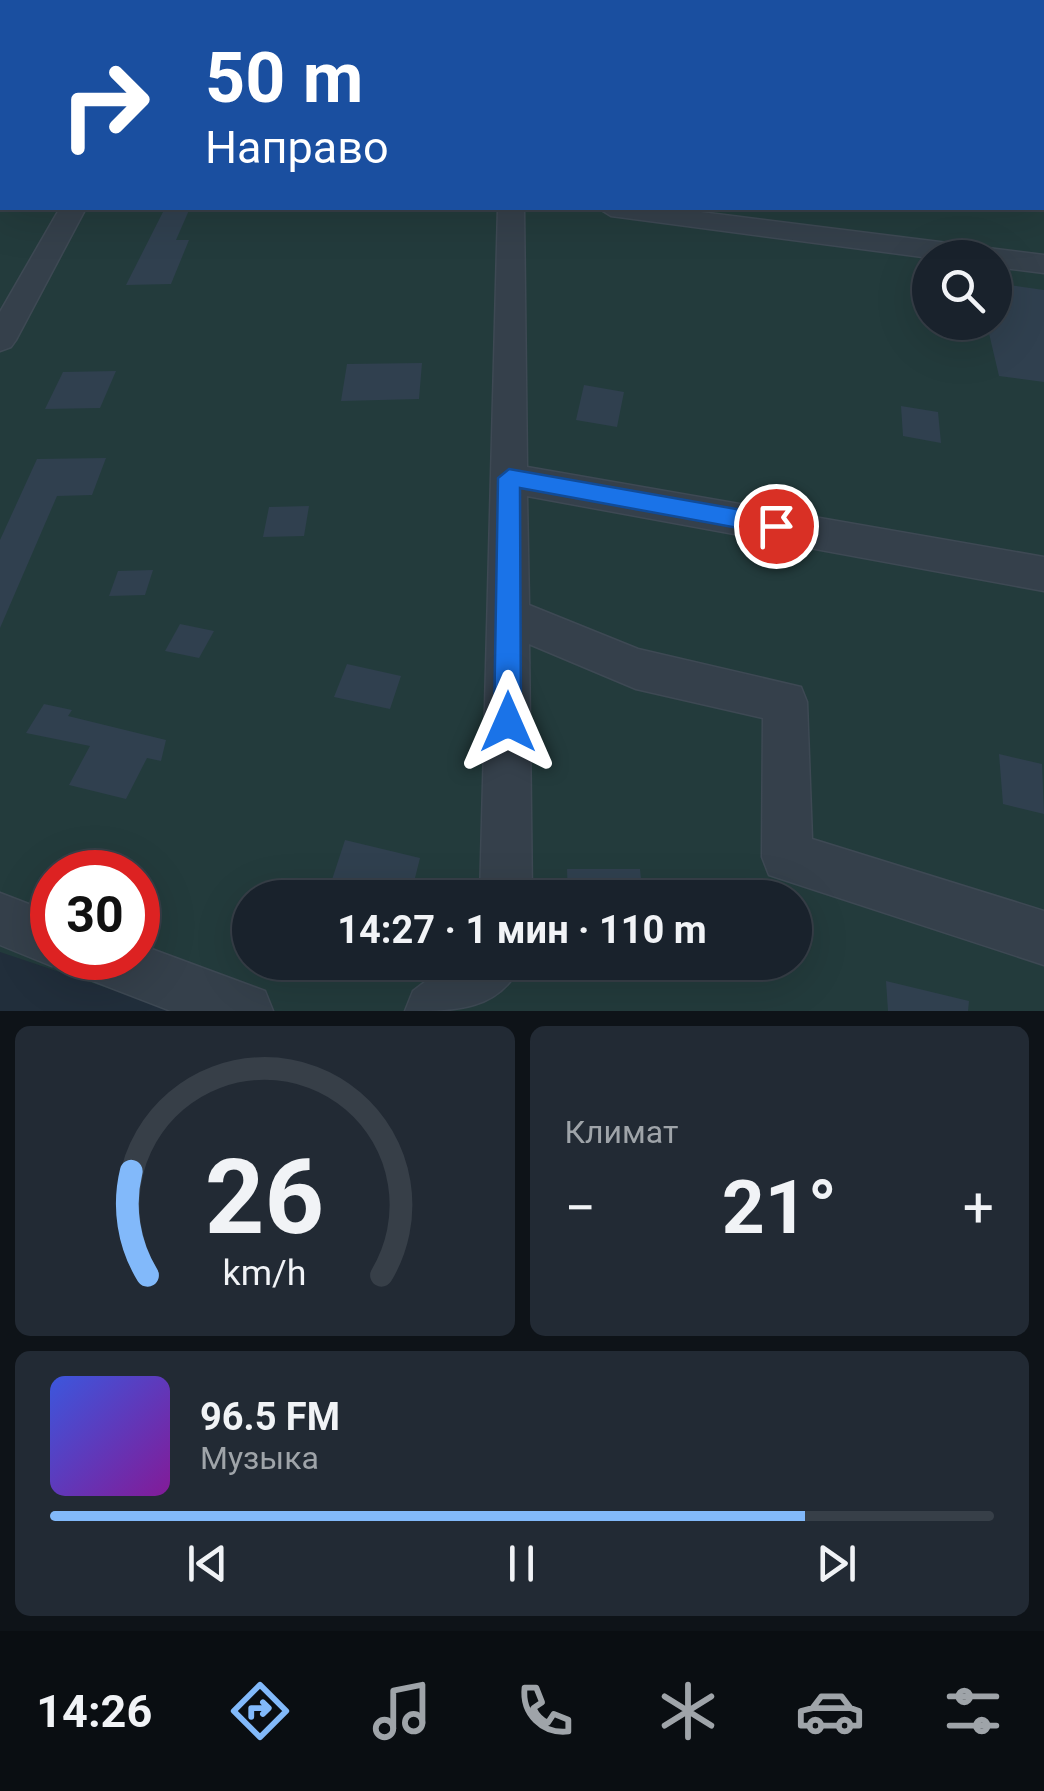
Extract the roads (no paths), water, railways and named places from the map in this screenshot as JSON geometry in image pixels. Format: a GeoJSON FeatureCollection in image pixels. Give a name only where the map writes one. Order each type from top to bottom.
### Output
{"type":"FeatureCollection","features":[{"type":"Feature","properties":{"kind":"street"},"geometry":{"type":"LineString","coordinates":[[0,340],[73,210]]}},
{"type":"Feature","properties":{"kind":"street"},"geometry":{"type":"LineString","coordinates":[[506,880],[511,210]]}},
{"type":"Feature","properties":{"kind":"street"},"geometry":{"type":"LineString","coordinates":[[626,210],[912,247]]}},
{"type":"Feature","properties":{"kind":"street"},"geometry":{"type":"LineString","coordinates":[[1012,260],[1044,264]]}},
{"type":"Feature","properties":{"kind":"street"},"geometry":{"type":"LineString","coordinates":[[509,478],[1044,574]]}},
{"type":"Feature","properties":{"kind":"street"},"geometry":{"type":"LineString","coordinates":[[508,616],[636,669],[784,702],[788,856],[1044,938]]}},
{"type":"Feature","properties":{"kind":"street"},"geometry":{"type":"LineString","coordinates":[[0,920],[30,931]]}},
{"type":"Feature","properties":{"kind":"street"},"geometry":{"type":"LineString","coordinates":[[160,979],[245,1011]]}},
{"type":"Feature","properties":{"kind":"street"},"geometry":{"type":"LineString","coordinates":[[433,1011],[473,980]]}}]}
